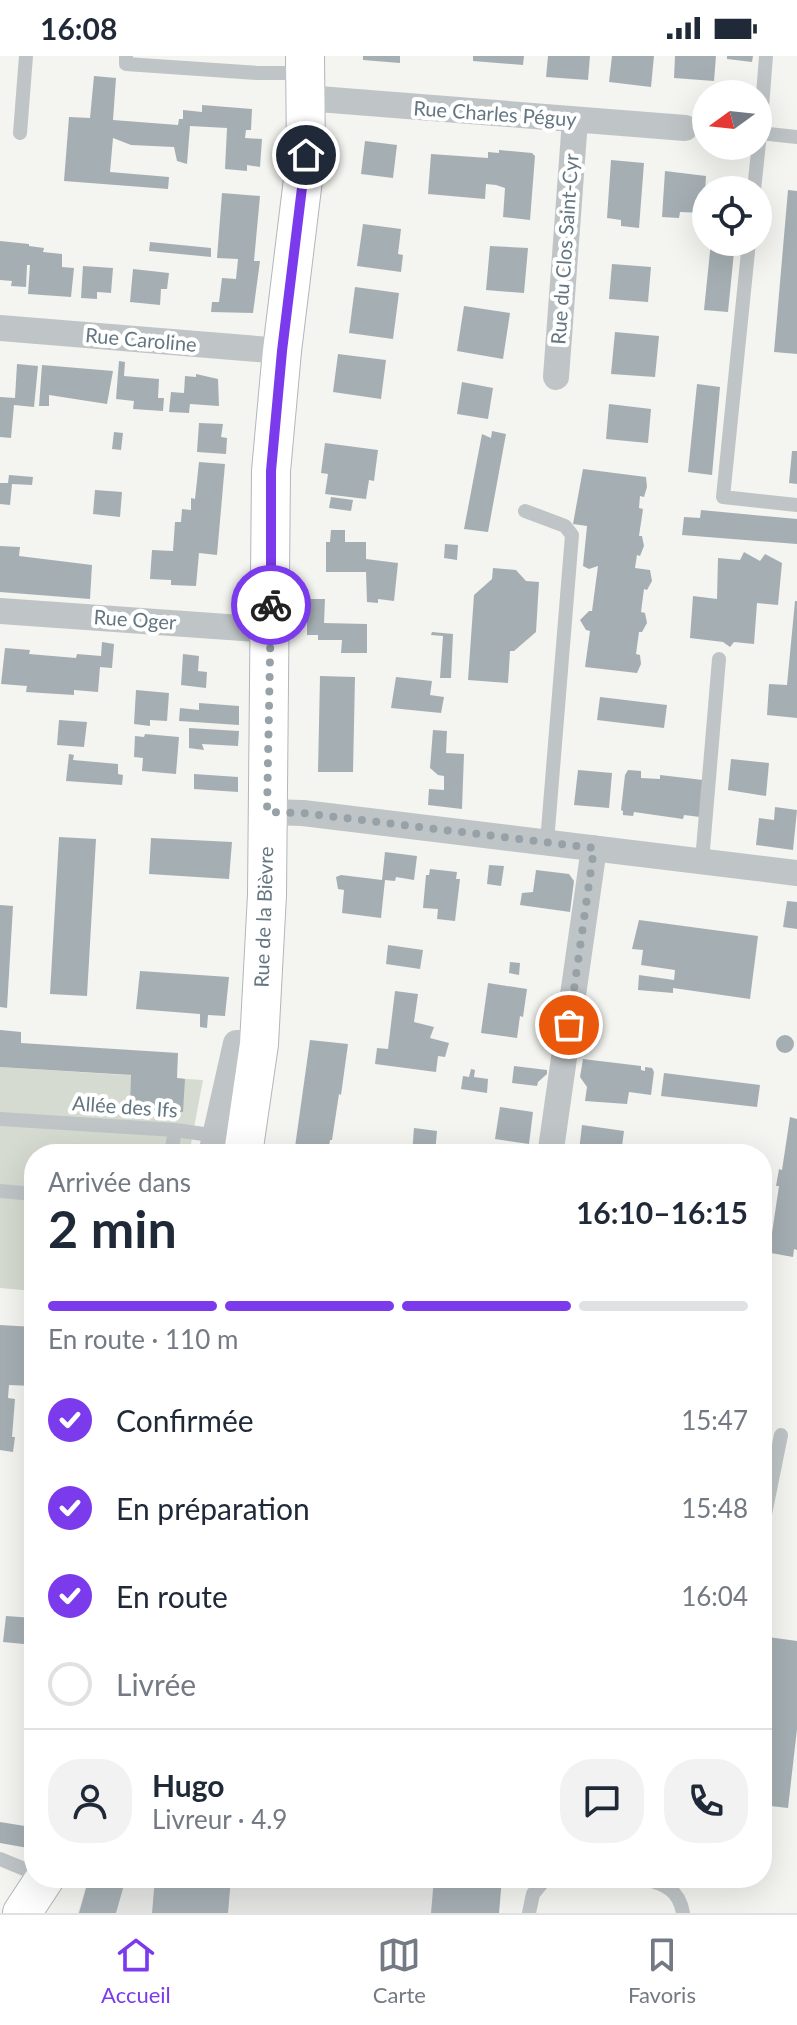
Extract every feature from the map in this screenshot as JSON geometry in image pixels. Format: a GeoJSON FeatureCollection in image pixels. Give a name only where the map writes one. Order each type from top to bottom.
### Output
{"type":"FeatureCollection","features":[{"type":"Feature","properties":{"kind":"main road","name":"Rue de la Bièvre"},"geometry":{"type":"LineString","coordinates":[[229,1144],[248,1044],[267,885],[271,471],[306,155],[306,76]]}},
{"type":"Feature","properties":{"kind":"street","name":"Rue Charles Péguy"},"geometry":{"type":"LineString","coordinates":[[306,76],[575,120],[685,128]]}},
{"type":"Feature","properties":{"kind":"street","name":"Rue du Clos Saint-Cyr"},"geometry":{"type":"LineString","coordinates":[[556,377],[575,120]]}},
{"type":"Feature","properties":{"kind":"street","name":"Rue Caroline"},"geometry":{"type":"LineString","coordinates":[[0,328],[282,351]]}},
{"type":"Feature","properties":{"kind":"street","name":"Rue Oger"},"geometry":{"type":"LineString","coordinates":[[0,611],[271,630]]}},
{"type":"Feature","properties":{"kind":"street"},"geometry":{"type":"LineString","coordinates":[[267,812],[303,813],[797,873]]}},
{"type":"Feature","properties":{"kind":"street"},"geometry":{"type":"LineString","coordinates":[[552,1144],[594,848]]}},
{"type":"Feature","properties":{"kind":"lane"},"geometry":{"type":"LineString","coordinates":[[20,133],[26,56]]}},
{"type":"Feature","properties":{"kind":"lane"},"geometry":{"type":"LineString","coordinates":[[126,56],[126,64],[306,76]]}},
{"type":"Feature","properties":{"kind":"lane"},"geometry":{"type":"LineString","coordinates":[[764,80],[766,56]]}},
{"type":"Feature","properties":{"kind":"lane"},"geometry":{"type":"LineString","coordinates":[[772,134],[797,137]]}},
{"type":"Feature","properties":{"kind":"lane"},"geometry":{"type":"LineString","coordinates":[[748,256],[723,497],[797,505]]}},
{"type":"Feature","properties":{"kind":"lane"},"geometry":{"type":"LineString","coordinates":[[525,511],[565,526],[572,535],[547,842]]}},
{"type":"Feature","properties":{"kind":"lane"},"geometry":{"type":"LineString","coordinates":[[702,861],[719,659]]}},
{"type":"Feature","properties":{"kind":"lane","name":"Allée des Ifs"},"geometry":{"type":"LineString","coordinates":[[0,1119],[175,1130],[222,1144]]}},
{"type":"Feature","properties":{"kind":"lane"},"geometry":{"type":"LineString","coordinates":[[173,1144],[175,1130]]}},
{"type":"Feature","properties":{"kind":"lane"},"geometry":{"type":"LineString","coordinates":[[0,1191],[24,1193]]}},
{"type":"Feature","properties":{"kind":"lane"},"geometry":{"type":"LineString","coordinates":[[772,1480],[781,1435]]}},
{"type":"Feature","properties":{"kind":"lane"},"geometry":{"type":"LineString","coordinates":[[0,1859],[24,1878]]}},
{"type":"Feature","properties":{"kind":"lane"},"geometry":{"type":"LineString","coordinates":[[529,1913],[533,1894],[538,1888]]}},
{"type":"Feature","properties":{"kind":"lane"},"geometry":{"type":"LineString","coordinates":[[672,1888],[681,1900],[683,1913]]}},
{"type":"Feature","properties":{"kind":"shaded area"},"geometry":{"type":"Polygon","coordinates":[[[0,1067],[203,1080],[191,1144],[24,1144],[24,1290],[0,1288],[0,1067]]]}},
{"type":"Feature","properties":{"kind":"shaded area"},"geometry":{"type":"Polygon","coordinates":[[[85,1888],[434,1888],[432,1913],[78,1913],[85,1888]]]}},
{"type":"Feature","properties":{"kind":"building"},"geometry":{"type":"Polygon","coordinates":[[[363,56],[400,56],[400,63],[363,60],[363,56]]]}},
{"type":"Feature","properties":{"kind":"building"},"geometry":{"type":"Polygon","coordinates":[[[473,56],[524,56],[523,65],[473,61],[473,56]]]}},
{"type":"Feature","properties":{"kind":"building"},"geometry":{"type":"Polygon","coordinates":[[[548,56],[590,56],[588,80],[546,77],[548,56]]]}},
{"type":"Feature","properties":{"kind":"building"},"geometry":{"type":"Polygon","coordinates":[[[612,56],[654,56],[651,87],[609,82],[612,56]]]}},
{"type":"Feature","properties":{"kind":"building"},"geometry":{"type":"Polygon","coordinates":[[[675,56],[716,56],[714,80],[674,78],[675,56]]]}},
{"type":"Feature","properties":{"kind":"building"},"geometry":{"type":"Polygon","coordinates":[[[727,56],[753,56],[752,62],[727,59],[727,56]]]}},
{"type":"Feature","properties":{"kind":"building"},"geometry":{"type":"Polygon","coordinates":[[[94,76],[116,78],[113,120],[178,125],[179,119],[183,119],[183,110],[202,112],[202,105],[252,109],[251,130],[246,130],[245,138],[262,139],[260,167],[247,165],[247,171],[225,169],[227,128],[190,126],[187,164],[177,161],[174,147],[131,145],[113,138],[110,172],[169,177],[168,189],[64,181],[69,117],[90,118],[94,76]]]}},
{"type":"Feature","properties":{"kind":"building"},"geometry":{"type":"Polygon","coordinates":[[[365,141],[397,145],[393,178],[361,174],[365,141]]]}},
{"type":"Feature","properties":{"kind":"building"},"geometry":{"type":"Polygon","coordinates":[[[499,150],[532,153],[535,156],[530,220],[503,217],[505,188],[496,185],[486,184],[485,199],[428,194],[431,154],[488,158],[488,152],[499,153],[499,150]]]}},
{"type":"Feature","properties":{"kind":"building"},"geometry":{"type":"Polygon","coordinates":[[[611,160],[644,163],[639,228],[621,226],[621,220],[607,218],[611,160]]]}},
{"type":"Feature","properties":{"kind":"building"},"geometry":{"type":"Polygon","coordinates":[[[665,171],[706,176],[692,176],[692,212],[680,212],[679,218],[662,217],[665,171]]]}},
{"type":"Feature","properties":{"kind":"building"},"geometry":{"type":"Polygon","coordinates":[[[788,190],[797,191],[797,354],[774,352],[788,190]]]}},
{"type":"Feature","properties":{"kind":"building"},"geometry":{"type":"Polygon","coordinates":[[[222,193],[260,196],[254,261],[260,261],[253,313],[211,312],[212,302],[219,302],[222,278],[236,279],[238,259],[217,258],[222,193]]]}},
{"type":"Feature","properties":{"kind":"building"},"geometry":{"type":"Polygon","coordinates":[[[363,224],[401,229],[398,254],[403,255],[401,272],[357,266],[363,224]]]}},
{"type":"Feature","properties":{"kind":"building"},"geometry":{"type":"Polygon","coordinates":[[[0,241],[29,244],[44,248],[43,252],[62,254],[62,267],[74,268],[71,297],[28,294],[30,265],[27,265],[26,287],[11,286],[12,281],[0,280],[0,241]]]}},
{"type":"Feature","properties":{"kind":"building"},"geometry":{"type":"Polygon","coordinates":[[[150,242],[211,248],[211,257],[149,251],[150,242]]]}},
{"type":"Feature","properties":{"kind":"building"},"geometry":{"type":"Polygon","coordinates":[[[490,246],[528,248],[524,293],[486,290],[490,246]]]}},
{"type":"Feature","properties":{"kind":"building"},"geometry":{"type":"Polygon","coordinates":[[[710,256],[734,256],[728,312],[704,310],[710,256]]]}},
{"type":"Feature","properties":{"kind":"building"},"geometry":{"type":"Polygon","coordinates":[[[612,264],[651,267],[648,302],[609,299],[612,264]]]}},
{"type":"Feature","properties":{"kind":"building"},"geometry":{"type":"Polygon","coordinates":[[[83,266],[113,268],[111,293],[97,292],[97,299],[81,298],[83,266]]]}},
{"type":"Feature","properties":{"kind":"building"},"geometry":{"type":"Polygon","coordinates":[[[133,269],[169,273],[167,289],[161,289],[160,305],[130,302],[133,269]]]}},
{"type":"Feature","properties":{"kind":"building"},"geometry":{"type":"Polygon","coordinates":[[[355,287],[399,293],[393,339],[349,333],[355,287]]]}},
{"type":"Feature","properties":{"kind":"building"},"geometry":{"type":"Polygon","coordinates":[[[464,306],[510,313],[503,359],[457,351],[464,306]]]}},
{"type":"Feature","properties":{"kind":"building"},"geometry":{"type":"Polygon","coordinates":[[[615,332],[659,336],[655,377],[611,374],[615,332]]]}},
{"type":"Feature","properties":{"kind":"building"},"geometry":{"type":"Polygon","coordinates":[[[338,354],[386,360],[381,399],[333,392],[338,354]]]}},
{"type":"Feature","properties":{"kind":"building"},"geometry":{"type":"Polygon","coordinates":[[[119,361],[125,362],[124,376],[159,379],[158,398],[164,398],[163,411],[133,409],[134,401],[116,399],[119,361]]]}},
{"type":"Feature","properties":{"kind":"building"},"geometry":{"type":"Polygon","coordinates":[[[17,364],[38,366],[34,407],[14,405],[11,438],[0,437],[0,397],[15,398],[17,364]]]}},
{"type":"Feature","properties":{"kind":"building"},"geometry":{"type":"Polygon","coordinates":[[[42,365],[113,371],[107,404],[49,395],[49,406],[39,406],[42,365]]]}},
{"type":"Feature","properties":{"kind":"building"},"geometry":{"type":"Polygon","coordinates":[[[196,374],[218,379],[219,406],[190,404],[189,413],[169,412],[171,392],[184,393],[185,376],[196,377],[196,374]]]}},
{"type":"Feature","properties":{"kind":"building"},"geometry":{"type":"Polygon","coordinates":[[[462,382],[493,388],[488,419],[457,414],[462,382]]]}},
{"type":"Feature","properties":{"kind":"building"},"geometry":{"type":"Polygon","coordinates":[[[697,384],[720,387],[712,475],[688,472],[697,384]]]}},
{"type":"Feature","properties":{"kind":"building"},"geometry":{"type":"Polygon","coordinates":[[[609,404],[651,409],[648,443],[606,439],[609,404]]]}},
{"type":"Feature","properties":{"kind":"building"},"geometry":{"type":"Polygon","coordinates":[[[199,423],[223,424],[221,437],[227,438],[226,454],[197,452],[199,423]]]}},
{"type":"Feature","properties":{"kind":"building"},"geometry":{"type":"Polygon","coordinates":[[[492,431],[506,434],[488,532],[464,529],[482,434],[491,438],[492,431]]]}},
{"type":"Feature","properties":{"kind":"building"},"geometry":{"type":"Polygon","coordinates":[[[114,432],[123,433],[121,450],[112,449],[114,432]]]}},
{"type":"Feature","properties":{"kind":"building"},"geometry":{"type":"Polygon","coordinates":[[[325,443],[378,450],[374,481],[369,480],[366,499],[325,494],[328,474],[321,473],[325,443]]]}},
{"type":"Feature","properties":{"kind":"building"},"geometry":{"type":"Polygon","coordinates":[[[792,451],[797,451],[797,484],[789,483],[792,451]]]}},
{"type":"Feature","properties":{"kind":"building"},"geometry":{"type":"Polygon","coordinates":[[[199,462],[225,464],[217,555],[199,553],[196,586],[171,585],[171,580],[150,579],[152,550],[173,551],[175,522],[181,522],[182,509],[191,510],[199,462]]]}},
{"type":"Feature","properties":{"kind":"building"},"geometry":{"type":"Polygon","coordinates":[[[583,469],[646,477],[647,487],[644,497],[640,496],[639,508],[643,509],[639,536],[642,536],[644,546],[640,556],[637,555],[635,568],[650,570],[652,581],[647,590],[644,589],[641,612],[645,613],[647,623],[639,632],[636,654],[640,655],[641,664],[637,673],[585,667],[590,631],[580,620],[592,611],[598,566],[589,569],[583,566],[587,526],[573,524],[583,469]]]}},
{"type":"Feature","properties":{"kind":"building"},"geometry":{"type":"Polygon","coordinates":[[[9,475],[33,477],[32,485],[12,484],[10,505],[0,504],[0,483],[8,483],[9,475]]]}},
{"type":"Feature","properties":{"kind":"building"},"geometry":{"type":"Polygon","coordinates":[[[95,490],[122,492],[120,517],[93,514],[95,490]]]}},
{"type":"Feature","properties":{"kind":"building"},"geometry":{"type":"Polygon","coordinates":[[[331,497],[353,500],[351,511],[329,508],[331,497]]]}},
{"type":"Feature","properties":{"kind":"building"},"geometry":{"type":"Polygon","coordinates":[[[701,510],[797,519],[797,544],[682,535],[684,517],[700,518],[701,510]]]}},
{"type":"Feature","properties":{"kind":"building"},"geometry":{"type":"Polygon","coordinates":[[[331,530],[345,530],[345,542],[366,542],[366,559],[398,563],[394,601],[378,599],[378,603],[367,602],[366,572],[326,572],[326,542],[330,542],[331,530]]]}},
{"type":"Feature","properties":{"kind":"building"},"geometry":{"type":"Polygon","coordinates":[[[445,544],[458,545],[457,560],[444,558],[445,544]]]}},
{"type":"Feature","properties":{"kind":"building"},"geometry":{"type":"Polygon","coordinates":[[[0,546],[20,547],[19,556],[92,565],[90,599],[0,592],[0,546]]]}},
{"type":"Feature","properties":{"kind":"building"},"geometry":{"type":"Polygon","coordinates":[[[744,552],[760,561],[765,554],[782,563],[778,605],[757,603],[754,644],[734,642],[730,647],[723,642],[690,638],[693,596],[717,599],[718,558],[740,560],[744,552]]]}},
{"type":"Feature","properties":{"kind":"building"},"geometry":{"type":"Polygon","coordinates":[[[493,568],[516,570],[526,581],[539,582],[536,632],[510,651],[508,683],[468,680],[474,595],[492,579],[493,568]]]}},
{"type":"Feature","properties":{"kind":"building"},"geometry":{"type":"Polygon","coordinates":[[[307,599],[325,599],[324,623],[367,624],[367,653],[341,653],[342,640],[318,640],[318,635],[307,635],[307,599]]]}},
{"type":"Feature","properties":{"kind":"building"},"geometry":{"type":"Polygon","coordinates":[[[795,601],[797,718],[767,715],[769,684],[787,685],[795,601]]]}},
{"type":"Feature","properties":{"kind":"building"},"geometry":{"type":"Polygon","coordinates":[[[432,632],[453,634],[451,678],[440,678],[443,636],[431,635],[432,632]]]}},
{"type":"Feature","properties":{"kind":"building"},"geometry":{"type":"Polygon","coordinates":[[[102,642],[114,644],[112,668],[100,667],[98,692],[74,690],[74,695],[26,692],[27,686],[1,684],[5,648],[30,650],[29,654],[76,658],[77,654],[101,656],[102,642]]]}},
{"type":"Feature","properties":{"kind":"building"},"geometry":{"type":"Polygon","coordinates":[[[183,654],[199,656],[198,671],[207,672],[206,688],[181,685],[183,654]]]}},
{"type":"Feature","properties":{"kind":"building"},"geometry":{"type":"Polygon","coordinates":[[[320,676],[355,677],[353,772],[318,772],[320,676]]]}},
{"type":"Feature","properties":{"kind":"building"},"geometry":{"type":"Polygon","coordinates":[[[396,677],[432,681],[430,695],[444,697],[441,713],[391,708],[396,677]]]}},
{"type":"Feature","properties":{"kind":"building"},"geometry":{"type":"Polygon","coordinates":[[[136,690],[169,693],[167,721],[150,720],[150,726],[134,724],[136,690]]]}},
{"type":"Feature","properties":{"kind":"building"},"geometry":{"type":"Polygon","coordinates":[[[600,697],[667,705],[664,728],[597,720],[600,697]]]}},
{"type":"Feature","properties":{"kind":"building"},"geometry":{"type":"Polygon","coordinates":[[[199,703],[239,706],[239,725],[179,721],[180,708],[199,710],[199,703]]]}},
{"type":"Feature","properties":{"kind":"building"},"geometry":{"type":"Polygon","coordinates":[[[59,720],[87,722],[84,747],[57,745],[59,720]]]}},
{"type":"Feature","properties":{"kind":"building"},"geometry":{"type":"Polygon","coordinates":[[[189,728],[239,731],[238,746],[202,744],[204,750],[189,748],[189,728]]]}},
{"type":"Feature","properties":{"kind":"building"},"geometry":{"type":"Polygon","coordinates":[[[433,730],[447,731],[446,753],[464,754],[462,809],[428,805],[429,789],[444,790],[444,776],[430,768],[433,730]]]}},
{"type":"Feature","properties":{"kind":"building"},"geometry":{"type":"Polygon","coordinates":[[[145,734],[179,737],[176,774],[142,771],[143,758],[134,757],[135,736],[144,737],[145,734]]]}},
{"type":"Feature","properties":{"kind":"building"},"geometry":{"type":"Polygon","coordinates":[[[69,754],[74,755],[73,760],[118,764],[118,774],[123,775],[122,785],[66,781],[69,754]]]}},
{"type":"Feature","properties":{"kind":"building"},"geometry":{"type":"Polygon","coordinates":[[[731,759],[769,763],[766,796],[728,790],[731,759]]]}},
{"type":"Feature","properties":{"kind":"building"},"geometry":{"type":"Polygon","coordinates":[[[578,770],[612,773],[609,808],[574,805],[578,770]]]}},
{"type":"Feature","properties":{"kind":"building"},"geometry":{"type":"Polygon","coordinates":[[[628,770],[641,771],[641,778],[660,779],[660,775],[703,780],[700,817],[684,815],[683,819],[634,812],[633,816],[623,815],[621,810],[628,770]]]}},
{"type":"Feature","properties":{"kind":"building"},"geometry":{"type":"Polygon","coordinates":[[[194,774],[238,777],[238,792],[194,789],[194,774]]]}},
{"type":"Feature","properties":{"kind":"building"},"geometry":{"type":"Polygon","coordinates":[[[775,807],[797,810],[793,850],[756,845],[759,818],[774,820],[775,807]]]}},
{"type":"Feature","properties":{"kind":"building"},"geometry":{"type":"Polygon","coordinates":[[[59,837],[96,839],[87,996],[50,994],[59,837]]]}},
{"type":"Feature","properties":{"kind":"building"},"geometry":{"type":"Polygon","coordinates":[[[151,838],[232,842],[229,879],[149,874],[151,838]]]}},
{"type":"Feature","properties":{"kind":"building"},"geometry":{"type":"Polygon","coordinates":[[[385,852],[417,856],[414,880],[396,877],[395,881],[385,880],[381,918],[342,913],[344,890],[338,889],[336,877],[382,880],[385,852]]]}},
{"type":"Feature","properties":{"kind":"building"},"geometry":{"type":"Polygon","coordinates":[[[489,865],[504,866],[501,886],[487,884],[489,865]]]}},
{"type":"Feature","properties":{"kind":"building"},"geometry":{"type":"Polygon","coordinates":[[[430,869],[457,872],[456,879],[460,879],[455,921],[437,919],[438,909],[423,908],[426,875],[429,875],[430,869]]]}},
{"type":"Feature","properties":{"kind":"building"},"geometry":{"type":"Polygon","coordinates":[[[536,870],[569,874],[574,881],[570,912],[520,905],[522,893],[533,892],[536,870]]]}},
{"type":"Feature","properties":{"kind":"building"},"geometry":{"type":"Polygon","coordinates":[[[787,901],[797,902],[797,929],[783,927],[787,901]]]}},
{"type":"Feature","properties":{"kind":"building"},"geometry":{"type":"Polygon","coordinates":[[[0,905],[13,906],[7,1008],[0,1007],[0,905]]]}},
{"type":"Feature","properties":{"kind":"building"},"geometry":{"type":"Polygon","coordinates":[[[639,920],[758,936],[750,999],[673,988],[673,993],[638,990],[639,975],[674,980],[675,970],[641,965],[643,950],[632,949],[639,920]]]}},
{"type":"Feature","properties":{"kind":"building"},"geometry":{"type":"Polygon","coordinates":[[[388,945],[423,950],[420,969],[386,964],[388,945]]]}},
{"type":"Feature","properties":{"kind":"building"},"geometry":{"type":"Polygon","coordinates":[[[510,962],[520,963],[519,975],[509,973],[510,962]]]}},
{"type":"Feature","properties":{"kind":"building"},"geometry":{"type":"Polygon","coordinates":[[[140,971],[229,977],[225,1016],[208,1015],[207,1028],[200,1027],[200,1014],[136,1009],[140,971]]]}},
{"type":"Feature","properties":{"kind":"building"},"geometry":{"type":"Polygon","coordinates":[[[488,983],[527,989],[517,1038],[481,1033],[488,983]]]}},
{"type":"Feature","properties":{"kind":"building"},"geometry":{"type":"Polygon","coordinates":[[[395,991],[418,994],[414,1022],[434,1027],[430,1038],[449,1043],[445,1057],[438,1056],[436,1072],[375,1064],[377,1048],[388,1049],[395,991]]]}},
{"type":"Feature","properties":{"kind":"building"},"geometry":{"type":"Polygon","coordinates":[[[0,1030],[21,1032],[21,1043],[178,1053],[177,1078],[185,1079],[183,1112],[130,1108],[131,1075],[0,1067],[0,1030]]]}},
{"type":"Feature","properties":{"kind":"building"},"geometry":{"type":"Polygon","coordinates":[[[785,1035],[794,1044],[785,1053],[776,1044],[785,1035]]]}},
{"type":"Feature","properties":{"kind":"building"},"geometry":{"type":"Polygon","coordinates":[[[310,1040],[348,1044],[332,1140],[329,1144],[295,1144],[310,1040]]]}},
{"type":"Feature","properties":{"kind":"building"},"geometry":{"type":"Polygon","coordinates":[[[583,1059],[641,1066],[641,1070],[645,1071],[645,1067],[652,1068],[651,1095],[629,1092],[627,1104],[585,1101],[587,1087],[580,1077],[583,1059]]]}},
{"type":"Feature","properties":{"kind":"building"},"geometry":{"type":"Polygon","coordinates":[[[514,1066],[547,1070],[547,1074],[537,1086],[512,1083],[514,1066]]]}},
{"type":"Feature","properties":{"kind":"building"},"geometry":{"type":"Polygon","coordinates":[[[471,1069],[475,1070],[474,1077],[488,1079],[487,1093],[461,1089],[463,1076],[469,1077],[471,1069]]]}},
{"type":"Feature","properties":{"kind":"building"},"geometry":{"type":"Polygon","coordinates":[[[664,1073],[760,1085],[757,1107],[661,1096],[664,1073]]]}},
{"type":"Feature","properties":{"kind":"building"},"geometry":{"type":"Polygon","coordinates":[[[500,1107],[533,1112],[529,1144],[495,1139],[500,1107]]]}},
{"type":"Feature","properties":{"kind":"building"},"geometry":{"type":"Polygon","coordinates":[[[790,1117],[797,1119],[797,1250],[794,1249],[793,1257],[772,1253],[779,1186],[776,1186],[779,1169],[782,1170],[790,1117]]]}},
{"type":"Feature","properties":{"kind":"building"},"geometry":{"type":"Polygon","coordinates":[[[582,1125],[624,1131],[622,1144],[580,1144],[582,1125]]]}},
{"type":"Feature","properties":{"kind":"building"},"geometry":{"type":"Polygon","coordinates":[[[414,1128],[437,1131],[436,1144],[413,1144],[414,1128]]]}},
{"type":"Feature","properties":{"kind":"building"},"geometry":{"type":"Polygon","coordinates":[[[0,1325],[24,1326],[24,1386],[9,1385],[8,1398],[15,1399],[13,1452],[0,1450],[0,1325]]]}},
{"type":"Feature","properties":{"kind":"building"},"geometry":{"type":"Polygon","coordinates":[[[6,1616],[24,1617],[24,1644],[3,1642],[6,1616]]]}},
{"type":"Feature","properties":{"kind":"building"},"geometry":{"type":"Polygon","coordinates":[[[772,1638],[797,1641],[797,1729],[788,1808],[772,1806],[772,1638]]]}},
{"type":"Feature","properties":{"kind":"building"},"geometry":{"type":"Polygon","coordinates":[[[0,1822],[24,1826],[24,1847],[0,1843],[0,1822]]]}},
{"type":"Feature","properties":{"kind":"building"},"geometry":{"type":"Polygon","coordinates":[[[86,1888],[123,1888],[116,1913],[79,1913],[86,1888]]]}},
{"type":"Feature","properties":{"kind":"building"},"geometry":{"type":"Polygon","coordinates":[[[154,1888],[230,1888],[228,1913],[152,1913],[154,1888]]]}},
{"type":"Feature","properties":{"kind":"building"},"geometry":{"type":"Polygon","coordinates":[[[433,1888],[501,1888],[499,1913],[431,1913],[433,1888]]]}},
{"type":"Feature","properties":{"kind":"way so far"},"geometry":{"type":"LineString","coordinates":[[271,605],[267,812],[303,813],[594,848],[569,1025]]}},
{"type":"Feature","properties":{"kind":"route"},"geometry":{"type":"LineString","coordinates":[[271,605],[271,471],[306,155]]}}]}
